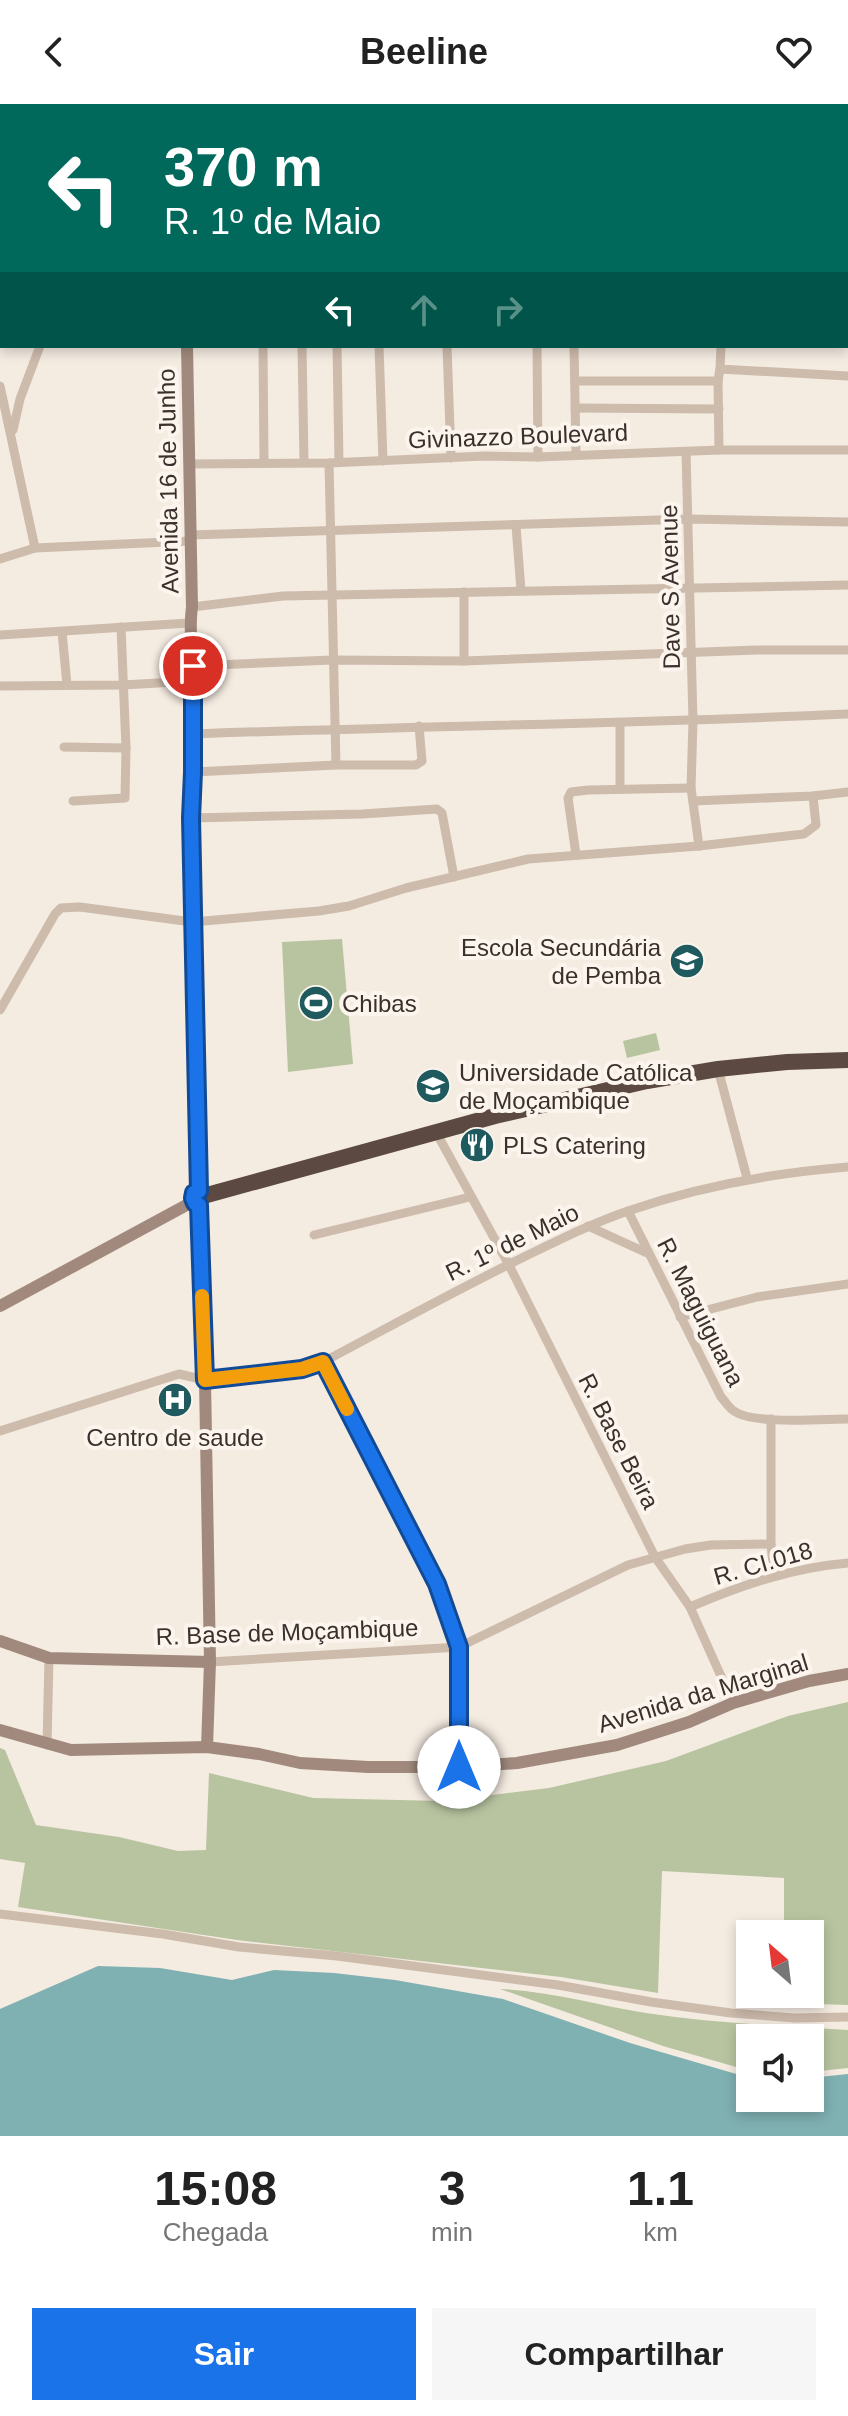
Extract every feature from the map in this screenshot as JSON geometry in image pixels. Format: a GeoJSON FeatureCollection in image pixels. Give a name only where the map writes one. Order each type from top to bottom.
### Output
{"type":"FeatureCollection","features":[{"type":"Feature","properties":{"kind":"highway"},"geometry":{"type":"LineString","coordinates":[[200,1198],[436,1132],[647,1081],[718,1069],[848,1060]]}},
{"type":"Feature","properties":{"kind":"street"},"geometry":{"type":"LineString","coordinates":[[12,433],[20,399],[39,348]]}},
{"type":"Feature","properties":{"kind":"street","name":"Avenida 16 de Junho"},"geometry":{"type":"LineString","coordinates":[[187,348],[192,607],[189,623],[193,666],[192,922],[210,1662],[207,1747]]}},
{"type":"Feature","properties":{"kind":"street"},"geometry":{"type":"LineString","coordinates":[[263,348],[264,462]]}},
{"type":"Feature","properties":{"kind":"street"},"geometry":{"type":"LineString","coordinates":[[302,348],[304,462]]}},
{"type":"Feature","properties":{"kind":"street"},"geometry":{"type":"LineString","coordinates":[[336,765],[330,530],[337,348]]}},
{"type":"Feature","properties":{"kind":"street"},"geometry":{"type":"LineString","coordinates":[[379,348],[383,461]]}},
{"type":"Feature","properties":{"kind":"street"},"geometry":{"type":"LineString","coordinates":[[447,348],[451,458]]}},
{"type":"Feature","properties":{"kind":"street"},"geometry":{"type":"LineString","coordinates":[[537,348],[538,457]]}},
{"type":"Feature","properties":{"kind":"street"},"geometry":{"type":"LineString","coordinates":[[574,348],[576,454]]}},
{"type":"Feature","properties":{"kind":"street"},"geometry":{"type":"LineString","coordinates":[[719,450],[721,348]]}},
{"type":"Feature","properties":{"kind":"street"},"geometry":{"type":"LineString","coordinates":[[720,369],[848,376]]}},
{"type":"Feature","properties":{"kind":"street"},"geometry":{"type":"LineString","coordinates":[[575,381],[718,381]]}},
{"type":"Feature","properties":{"kind":"street"},"geometry":{"type":"LineString","coordinates":[[0,386],[35,548]]}},
{"type":"Feature","properties":{"kind":"street"},"geometry":{"type":"LineString","coordinates":[[575,408],[719,409]]}},
{"type":"Feature","properties":{"kind":"street","name":"Givinazzo Boulevard"},"geometry":{"type":"LineString","coordinates":[[189,464],[334,463],[719,450],[848,450]]}},
{"type":"Feature","properties":{"kind":"street","name":"Dave S Avenue"},"geometry":{"type":"LineString","coordinates":[[686,452],[693,721],[691,788],[699,846]]}},
{"type":"Feature","properties":{"kind":"street"},"geometry":{"type":"LineString","coordinates":[[0,559],[35,548],[330,530],[689,519],[848,522]]}},
{"type":"Feature","properties":{"kind":"street"},"geometry":{"type":"LineString","coordinates":[[516,526],[521,590]]}},
{"type":"Feature","properties":{"kind":"street"},"geometry":{"type":"LineString","coordinates":[[192,607],[283,596],[848,585]]}},
{"type":"Feature","properties":{"kind":"street"},"geometry":{"type":"LineString","coordinates":[[464,592],[464,661]]}},
{"type":"Feature","properties":{"kind":"street"},"geometry":{"type":"LineString","coordinates":[[0,635],[189,623]]}},
{"type":"Feature","properties":{"kind":"street"},"geometry":{"type":"LineString","coordinates":[[73,801],[123,800],[125,795],[121,627]]}},
{"type":"Feature","properties":{"kind":"street"},"geometry":{"type":"LineString","coordinates":[[62,632],[67,685]]}},
{"type":"Feature","properties":{"kind":"street"},"geometry":{"type":"LineString","coordinates":[[193,666],[332,660],[464,661],[691,651],[848,650]]}},
{"type":"Feature","properties":{"kind":"street"},"geometry":{"type":"LineString","coordinates":[[0,686],[192,681]]}},
{"type":"Feature","properties":{"kind":"street"},"geometry":{"type":"LineString","coordinates":[[192,734],[848,714]]}},
{"type":"Feature","properties":{"kind":"street"},"geometry":{"type":"LineString","coordinates":[[620,723],[620,789]]}},
{"type":"Feature","properties":{"kind":"street"},"geometry":{"type":"LineString","coordinates":[[193,772],[420,763],[419,726]]}},
{"type":"Feature","properties":{"kind":"street"},"geometry":{"type":"LineString","coordinates":[[64,747],[126,748]]}},
{"type":"Feature","properties":{"kind":"street"},"geometry":{"type":"LineString","coordinates":[[576,855],[569,794],[588,790],[691,788]]}},
{"type":"Feature","properties":{"kind":"street"},"geometry":{"type":"LineString","coordinates":[[693,801],[848,792]]}},
{"type":"Feature","properties":{"kind":"street"},"geometry":{"type":"LineString","coordinates":[[0,1010],[61,908],[80,907],[192,922],[319,911],[528,859],[699,846],[804,834],[816,825],[813,796]]}},
{"type":"Feature","properties":{"kind":"street"},"geometry":{"type":"LineString","coordinates":[[191,818],[437,809],[442,813],[454,877]]}},
{"type":"Feature","properties":{"kind":"street"},"geometry":{"type":"LineString","coordinates":[[718,1069],[747,1178]]}},
{"type":"Feature","properties":{"kind":"street","name":"R. Base Beira"},"geometry":{"type":"LineString","coordinates":[[436,1132],[509,1265],[655,1557],[690,1607],[733,1703]]}},
{"type":"Feature","properties":{"kind":"street","name":"R. 1º de Maio"},"geometry":{"type":"LineString","coordinates":[[0,1431],[179,1374],[205,1380],[302,1369],[323,1362],[588,1226],[628,1211],[747,1178],[848,1167]]}},
{"type":"Feature","properties":{"kind":"street"},"geometry":{"type":"LineString","coordinates":[[314,1235],[470,1197]]}},
{"type":"Feature","properties":{"kind":"street"},"geometry":{"type":"LineString","coordinates":[[0,1306],[200,1198]]}},
{"type":"Feature","properties":{"kind":"street","name":"R. Maguiguana"},"geometry":{"type":"LineString","coordinates":[[628,1211],[721,1397],[733,1411],[748,1417],[771,1419],[848,1419]]}},
{"type":"Feature","properties":{"kind":"street"},"geometry":{"type":"LineString","coordinates":[[588,1226],[647,1253]]}},
{"type":"Feature","properties":{"kind":"street"},"geometry":{"type":"LineString","coordinates":[[680,1317],[757,1297],[848,1284]]}},
{"type":"Feature","properties":{"kind":"street"},"geometry":{"type":"LineString","coordinates":[[323,1362],[437,1584],[459,1647],[459,1767]]}},
{"type":"Feature","properties":{"kind":"street"},"geometry":{"type":"LineString","coordinates":[[771,1419],[771,1544],[774,1575]]}},
{"type":"Feature","properties":{"kind":"street","name":"R. Base de Moçambique"},"geometry":{"type":"LineString","coordinates":[[0,1641],[49,1658],[210,1662],[459,1647],[628,1565],[711,1545],[771,1544]]}},
{"type":"Feature","properties":{"kind":"street","name":"R. CI.018"},"geometry":{"type":"LineString","coordinates":[[690,1607],[774,1575],[848,1563]]}},
{"type":"Feature","properties":{"kind":"street"},"geometry":{"type":"LineString","coordinates":[[47,1745],[49,1658]]}},
{"type":"Feature","properties":{"kind":"street","name":"Avenida da Marginal"},"geometry":{"type":"LineString","coordinates":[[0,1730],[71,1750],[207,1747],[300,1763],[459,1767],[517,1763],[617,1745],[689,1722],[733,1703],[809,1681],[848,1674]]}},
{"type":"Feature","properties":{"kind":"street"},"geometry":{"type":"LineString","coordinates":[[0,1914],[163,1934],[239,1947],[337,1956],[558,1985],[731,2013],[795,2018],[848,2017]]}},
{"type":"Feature","properties":{"kind":"green space","name":"Chibas"},"geometry":{"type":"Polygon","coordinates":[[[342,939],[353,1064],[288,1072],[282,942],[342,939]]]}},
{"type":"Feature","properties":{"kind":"green space"},"geometry":{"type":"Polygon","coordinates":[[[656,1033],[660,1050],[627,1058],[623,1041],[656,1033]]]}},
{"type":"Feature","properties":{"kind":"green space"},"geometry":{"type":"Polygon","coordinates":[[[848,1702],[848,2005],[824,2004],[824,1920],[784,1920],[784,1878],[662,1871],[658,1993],[561,1977],[237,1940],[18,1907],[25,1863],[0,1859],[0,1748],[5,1750],[36,1825],[119,1837],[178,1851],[206,1850],[209,1773],[313,1798],[442,1801],[549,1788],[666,1761],[788,1716],[848,1702]]]}},
{"type":"Feature","properties":{"kind":"green space"},"geometry":{"type":"Polygon","coordinates":[[[500,1989],[555,1995],[628,2010],[747,2024],[736,2024],[736,2067],[663,2046],[500,1989]]]}},
{"type":"Feature","properties":{"kind":"green space"},"geometry":{"type":"Polygon","coordinates":[[[824,2029],[848,2030],[848,2068],[824,2071],[824,2029]]]}},
{"type":"Feature","properties":{"kind":"water"},"geometry":{"type":"Polygon","coordinates":[[[98,1966],[160,1968],[232,1980],[274,1970],[395,1980],[503,1999],[630,2043],[736,2074],[736,2112],[824,2112],[824,2077],[848,2074],[848,2136],[0,2136],[0,2009],[98,1966]]]}},
{"type":"Feature","properties":{"kind":"slow traffic"},"geometry":{"type":"LineString","coordinates":[[202,1296],[205,1380],[302,1369],[323,1362],[347,1409]]}},
{"type":"Feature","properties":{"kind":"place","name":"Escola Secundária de Pemba"},"geometry":{"type":"Point","coordinates":[687,961]}},
{"type":"Feature","properties":{"kind":"place","name":"Chibas"},"geometry":{"type":"Point","coordinates":[316,1003]}},
{"type":"Feature","properties":{"kind":"place","name":"Universidade Católica de Moçambique"},"geometry":{"type":"Point","coordinates":[433,1086]}},
{"type":"Feature","properties":{"kind":"place","name":"PLS Catering"},"geometry":{"type":"Point","coordinates":[477,1145]}},
{"type":"Feature","properties":{"kind":"place","name":"Centro de saude"},"geometry":{"type":"Point","coordinates":[175,1400]}},
{"type":"Feature","properties":{"kind":"route"},"geometry":{"type":"LineString","coordinates":[[193,666],[191,818],[199,1191],[194,1193],[193,1198],[199,1205],[205,1380],[302,1369],[323,1362],[437,1584],[459,1647],[459,1767]]}}]}
